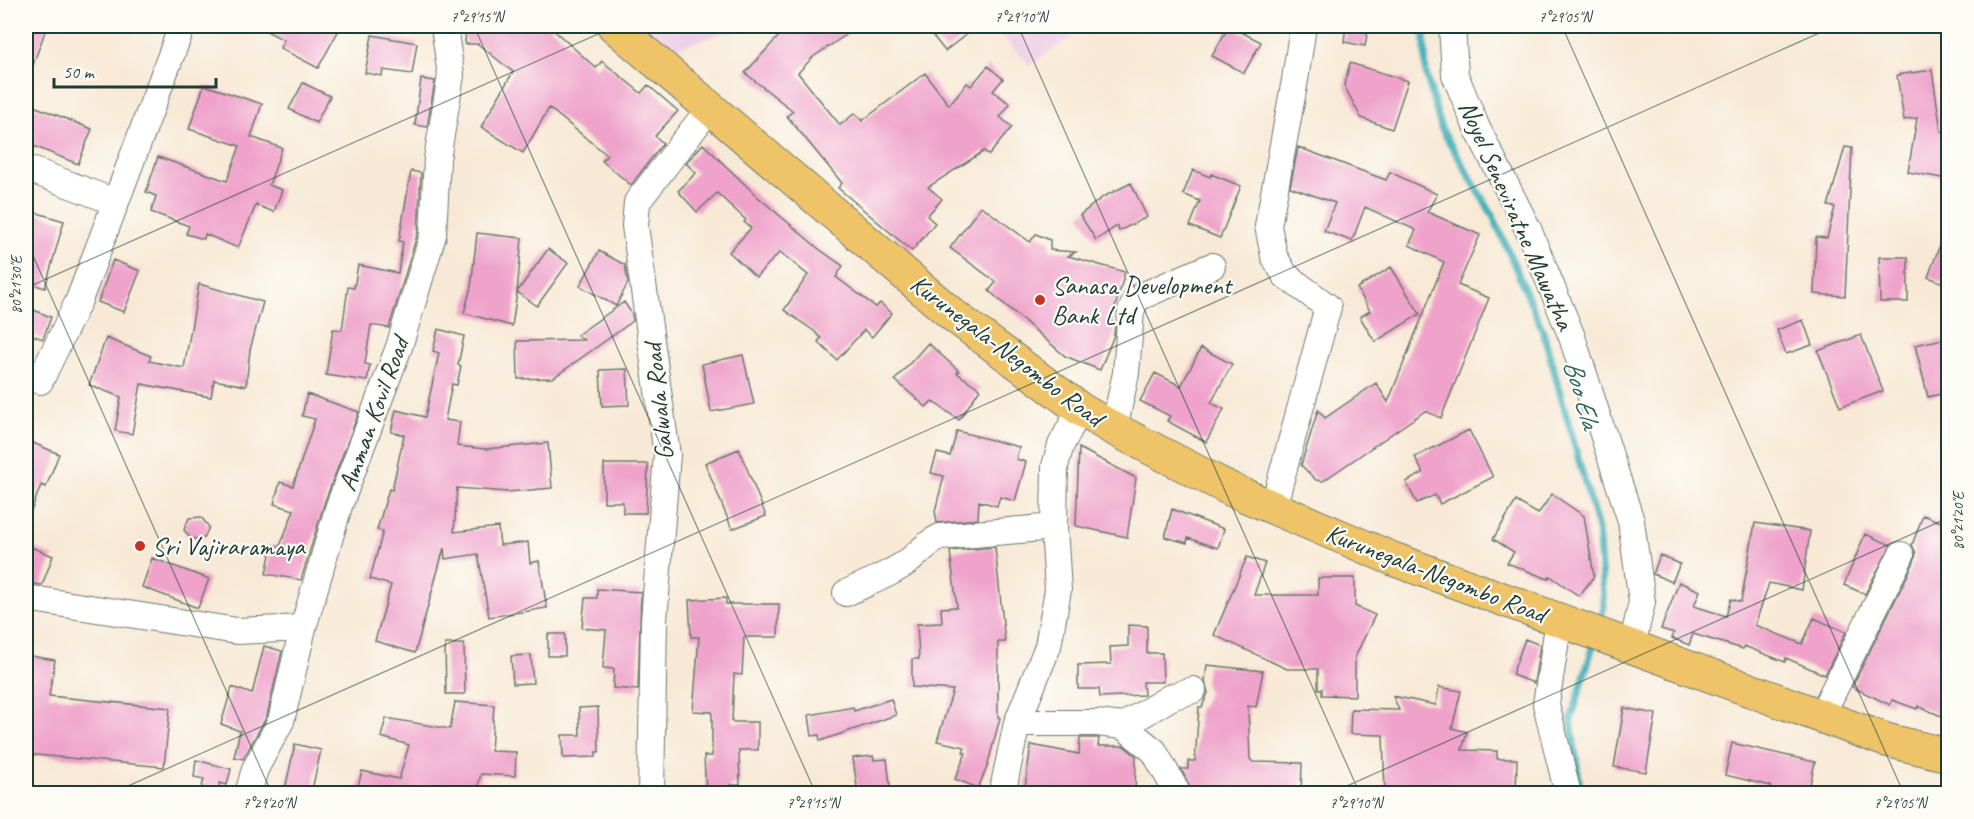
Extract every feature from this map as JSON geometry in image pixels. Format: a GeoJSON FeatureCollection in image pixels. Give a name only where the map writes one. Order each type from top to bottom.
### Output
{"type":"FeatureCollection","features":[{"type":"Feature","properties":{"kind":"main road","name":"Kurunegala-Negombo Road"},"geometry":{"type":"LineString","coordinates":[[615,26],[709,109],[954,316],[1080,409],[1114,429],[1273,508],[1393,559],[1623,643]]}},
{"type":"Feature","properties":{"kind":"main road"},"geometry":{"type":"LineString","coordinates":[[1623,643],[1822,714],[1886,740],[1948,755]]}},
{"type":"Feature","properties":{"kind":"main road"},"geometry":{"type":"LineString","coordinates":[[1886,740],[1924,767],[1948,777]]}},
{"type":"Feature","properties":{"kind":"street"},"geometry":{"type":"LineString","coordinates":[[40,381],[79,300],[182,26]]}},
{"type":"Feature","properties":{"kind":"street","name":"Amman Kovil Road"},"geometry":{"type":"LineString","coordinates":[[248,794],[255,769],[281,721],[303,628],[339,506],[399,347],[433,235],[437,159],[451,75],[444,26]]}},
{"type":"Feature","properties":{"kind":"street"},"geometry":{"type":"LineString","coordinates":[[1273,508],[1328,307],[1285,275],[1274,256],[1268,226],[1303,26]]}},
{"type":"Feature","properties":{"kind":"street","name":"Noyel Seneviratne Mawatha"},"geometry":{"type":"LineString","coordinates":[[1452,26],[1455,75],[1476,126],[1528,229],[1572,337],[1631,521],[1642,602],[1623,643]]}},
{"type":"Feature","properties":{"kind":"street","name":"Galwala Road"},"geometry":{"type":"LineString","coordinates":[[651,794],[654,620],[667,455],[637,252],[636,210],[637,202],[709,109]]}},
{"type":"Feature","properties":{"kind":"street"},"geometry":{"type":"LineString","coordinates":[[26,168],[115,202]]}},
{"type":"Feature","properties":{"kind":"street"},"geometry":{"type":"LineString","coordinates":[[1114,429],[1126,373],[1131,311],[1137,298],[1212,266]]}},
{"type":"Feature","properties":{"kind":"street"},"geometry":{"type":"LineString","coordinates":[[1002,794],[1017,723],[1050,635],[1058,590],[1054,527],[1055,466],[1061,445],[1080,409]]}},
{"type":"Feature","properties":{"kind":"street"},"geometry":{"type":"LineString","coordinates":[[846,593],[910,560],[926,543],[940,537],[1054,527]]}},
{"type":"Feature","properties":{"kind":"street"},"geometry":{"type":"LineString","coordinates":[[1822,714],[1901,555]]}},
{"type":"Feature","properties":{"kind":"street"},"geometry":{"type":"LineString","coordinates":[[26,598],[237,631],[303,628]]}},
{"type":"Feature","properties":{"kind":"street"},"geometry":{"type":"LineString","coordinates":[[1559,620],[1546,704],[1568,794]]}},
{"type":"Feature","properties":{"kind":"street"},"geometry":{"type":"LineString","coordinates":[[1123,726],[1171,697],[1193,690]]}},
{"type":"Feature","properties":{"kind":"street"},"geometry":{"type":"LineString","coordinates":[[1017,723],[1097,723],[1123,726],[1154,751],[1178,794]]}},
{"type":"Feature","properties":{"kind":"shaded area"},"geometry":{"type":"Polygon","coordinates":[[[614,26],[737,26],[732,30],[650,57],[614,26]]]}},
{"type":"Feature","properties":{"kind":"shaded area"},"geometry":{"type":"Polygon","coordinates":[[[993,26],[1089,26],[1029,65],[993,26]]]}},
{"type":"Feature","properties":{"kind":"building"},"geometry":{"type":"Polygon","coordinates":[[[26,26],[47,26],[28,79],[26,78],[26,26]]]}},
{"type":"Feature","properties":{"kind":"building"},"geometry":{"type":"Polygon","coordinates":[[[257,26],[341,26],[318,68],[280,48],[284,40],[257,26]]]}},
{"type":"Feature","properties":{"kind":"building"},"geometry":{"type":"Polygon","coordinates":[[[466,26],[549,26],[596,68],[602,61],[641,93],[648,85],[678,111],[655,136],[663,143],[631,185],[602,161],[607,155],[549,108],[523,153],[481,127],[513,72],[478,44],[465,44],[466,26]]]}},
{"type":"Feature","properties":{"kind":"building"},"geometry":{"type":"Polygon","coordinates":[[[788,26],[859,26],[813,57],[798,73],[840,125],[855,113],[862,121],[925,73],[949,105],[967,83],[971,86],[988,66],[1003,79],[993,91],[1010,104],[1000,117],[1012,127],[989,155],[984,151],[928,187],[942,199],[927,216],[935,223],[912,251],[838,188],[842,183],[787,116],[793,111],[745,73],[788,26]]]}},
{"type":"Feature","properties":{"kind":"building"},"geometry":{"type":"Polygon","coordinates":[[[925,26],[977,26],[945,51],[925,26]]]}},
{"type":"Feature","properties":{"kind":"building"},"geometry":{"type":"Polygon","coordinates":[[[1229,26],[1261,42],[1244,73],[1212,56],[1229,26]]]}},
{"type":"Feature","properties":{"kind":"building"},"geometry":{"type":"Polygon","coordinates":[[[1346,26],[1369,26],[1365,46],[1344,42],[1346,26]]]}},
{"type":"Feature","properties":{"kind":"building"},"geometry":{"type":"Polygon","coordinates":[[[372,35],[417,43],[412,74],[383,70],[382,76],[365,73],[372,35]]]}},
{"type":"Feature","properties":{"kind":"building"},"geometry":{"type":"Polygon","coordinates":[[[1350,63],[1408,81],[1392,129],[1361,118],[1344,85],[1350,63]]]}},
{"type":"Feature","properties":{"kind":"building"},"geometry":{"type":"Polygon","coordinates":[[[1932,70],[1941,131],[1948,132],[1948,179],[1908,172],[1917,118],[1904,120],[1897,75],[1932,70]]]}},
{"type":"Feature","properties":{"kind":"building"},"geometry":{"type":"Polygon","coordinates":[[[421,79],[435,81],[427,127],[415,125],[421,79]]]}},
{"type":"Feature","properties":{"kind":"building"},"geometry":{"type":"Polygon","coordinates":[[[303,83],[330,96],[316,123],[289,109],[303,83]]]}},
{"type":"Feature","properties":{"kind":"building"},"geometry":{"type":"Polygon","coordinates":[[[204,85],[262,104],[251,137],[282,148],[269,185],[282,190],[274,212],[256,205],[238,248],[205,234],[204,239],[186,234],[189,226],[151,212],[156,196],[146,192],[158,157],[227,181],[240,146],[189,129],[204,85]]]}},
{"type":"Feature","properties":{"kind":"building"},"geometry":{"type":"Polygon","coordinates":[[[26,103],[92,129],[78,164],[26,143],[26,103]]]}},
{"type":"Feature","properties":{"kind":"building"},"geometry":{"type":"Polygon","coordinates":[[[703,144],[758,197],[819,249],[843,266],[836,277],[876,307],[880,303],[892,313],[872,337],[864,330],[837,360],[818,342],[821,338],[814,331],[784,310],[808,275],[780,252],[756,277],[729,252],[751,228],[744,222],[746,220],[717,193],[697,212],[678,191],[696,173],[686,163],[703,144]]]}},
{"type":"Feature","properties":{"kind":"building"},"geometry":{"type":"Polygon","coordinates":[[[1298,147],[1386,180],[1390,172],[1437,194],[1427,212],[1480,235],[1458,285],[1489,298],[1441,418],[1425,411],[1323,481],[1316,480],[1301,465],[1318,410],[1325,418],[1376,383],[1388,402],[1444,262],[1409,245],[1416,230],[1365,207],[1352,241],[1324,231],[1335,203],[1290,187],[1298,147]]]}},
{"type":"Feature","properties":{"kind":"building"},"geometry":{"type":"Polygon","coordinates":[[[1845,147],[1852,148],[1845,296],[1814,294],[1816,237],[1827,238],[1835,207],[1828,206],[1845,147]]]}},
{"type":"Feature","properties":{"kind":"building"},"geometry":{"type":"Polygon","coordinates":[[[1193,170],[1210,177],[1211,174],[1241,186],[1220,238],[1190,226],[1200,201],[1183,194],[1193,170]]]}},
{"type":"Feature","properties":{"kind":"building"},"geometry":{"type":"Polygon","coordinates":[[[411,171],[421,173],[418,232],[389,328],[371,325],[365,364],[370,365],[367,381],[326,375],[333,329],[342,330],[348,287],[354,288],[358,265],[398,273],[403,242],[399,241],[411,171]]]}},
{"type":"Feature","properties":{"kind":"building"},"geometry":{"type":"Polygon","coordinates":[[[1131,183],[1147,217],[1119,231],[1117,226],[1096,240],[1080,215],[1103,197],[1131,183]]]}},
{"type":"Feature","properties":{"kind":"building","name":"Sanasa Development Bank Ltd"},"geometry":{"type":"Polygon","coordinates":[[[981,206],[1030,242],[1036,234],[1050,240],[1050,250],[1076,252],[1068,256],[1125,272],[1111,322],[1115,324],[1114,335],[1100,370],[1065,356],[989,291],[996,282],[950,248],[981,206]]]}},
{"type":"Feature","properties":{"kind":"building"},"geometry":{"type":"Polygon","coordinates":[[[31,211],[64,221],[45,288],[26,282],[26,229],[31,211]]]}},
{"type":"Feature","properties":{"kind":"building"},"geometry":{"type":"Polygon","coordinates":[[[1948,226],[1948,285],[1928,277],[1948,226]]]}},
{"type":"Feature","properties":{"kind":"building"},"geometry":{"type":"Polygon","coordinates":[[[477,233],[522,238],[512,326],[464,313],[471,287],[477,233]]]}},
{"type":"Feature","properties":{"kind":"building"},"geometry":{"type":"Polygon","coordinates":[[[548,249],[568,263],[537,306],[517,292],[548,249]]]}},
{"type":"Feature","properties":{"kind":"building"},"geometry":{"type":"Polygon","coordinates":[[[599,251],[625,265],[628,283],[616,306],[580,286],[599,251]]]}},
{"type":"Feature","properties":{"kind":"building"},"geometry":{"type":"Polygon","coordinates":[[[1879,257],[1908,257],[1908,302],[1880,302],[1879,257]]]}},
{"type":"Feature","properties":{"kind":"building"},"geometry":{"type":"Polygon","coordinates":[[[113,260],[140,271],[124,312],[98,302],[113,260]]]}},
{"type":"Feature","properties":{"kind":"building"},"geometry":{"type":"Polygon","coordinates":[[[1391,267],[1420,314],[1375,342],[1360,317],[1370,311],[1357,288],[1391,267]]]}},
{"type":"Feature","properties":{"kind":"building"},"geometry":{"type":"Polygon","coordinates":[[[199,284],[263,302],[250,350],[246,386],[214,380],[211,397],[141,384],[132,434],[115,431],[121,397],[89,385],[106,338],[151,356],[149,361],[184,368],[199,284]]]}},
{"type":"Feature","properties":{"kind":"building"},"geometry":{"type":"Polygon","coordinates":[[[624,302],[632,314],[633,321],[553,378],[518,379],[517,341],[584,340],[577,335],[624,302]]]}},
{"type":"Feature","properties":{"kind":"building"},"geometry":{"type":"Polygon","coordinates":[[[26,307],[51,317],[43,339],[26,333],[26,307]]]}},
{"type":"Feature","properties":{"kind":"building"},"geometry":{"type":"Polygon","coordinates":[[[1803,320],[1812,345],[1786,354],[1777,330],[1803,320]]]}},
{"type":"Feature","properties":{"kind":"building"},"geometry":{"type":"Polygon","coordinates":[[[438,329],[464,336],[458,365],[461,366],[457,385],[452,384],[445,420],[460,422],[457,446],[486,449],[548,443],[552,488],[508,492],[457,488],[454,532],[498,527],[500,545],[528,542],[530,563],[539,561],[547,608],[489,617],[478,554],[445,559],[444,548],[415,653],[375,641],[391,585],[370,579],[383,531],[377,530],[389,489],[392,490],[404,435],[391,432],[396,410],[425,417],[439,353],[433,351],[438,329]]]}},
{"type":"Feature","properties":{"kind":"building"},"geometry":{"type":"Polygon","coordinates":[[[1861,335],[1883,391],[1840,407],[1818,351],[1861,335]]]}},
{"type":"Feature","properties":{"kind":"building"},"geometry":{"type":"Polygon","coordinates":[[[1948,338],[1948,373],[1941,375],[1945,393],[1928,397],[1915,345],[1948,338]]]}},
{"type":"Feature","properties":{"kind":"building"},"geometry":{"type":"Polygon","coordinates":[[[928,343],[959,371],[957,373],[980,389],[959,420],[932,401],[926,407],[895,380],[928,343]]]}},
{"type":"Feature","properties":{"kind":"building"},"geometry":{"type":"Polygon","coordinates":[[[1201,348],[1232,364],[1211,403],[1224,409],[1206,442],[1167,421],[1170,416],[1140,401],[1155,373],[1181,386],[1201,348]]]}},
{"type":"Feature","properties":{"kind":"building"},"geometry":{"type":"Polygon","coordinates":[[[743,355],[754,404],[711,412],[702,364],[743,355]]]}},
{"type":"Feature","properties":{"kind":"building"},"geometry":{"type":"Polygon","coordinates":[[[627,369],[629,405],[602,406],[600,370],[627,369]]]}},
{"type":"Feature","properties":{"kind":"building"},"geometry":{"type":"Polygon","coordinates":[[[307,394],[359,412],[325,501],[301,580],[266,574],[272,545],[280,546],[294,510],[274,504],[280,482],[293,486],[315,419],[302,416],[307,394]]]}},
{"type":"Feature","properties":{"kind":"building"},"geometry":{"type":"Polygon","coordinates":[[[1469,430],[1493,477],[1440,504],[1435,495],[1417,503],[1406,482],[1423,473],[1415,457],[1469,430]]]}},
{"type":"Feature","properties":{"kind":"building"},"geometry":{"type":"Polygon","coordinates":[[[957,431],[1019,447],[1016,459],[1026,462],[1015,501],[1000,497],[997,506],[979,501],[978,519],[937,523],[935,511],[944,476],[931,473],[937,453],[950,456],[957,431]]]}},
{"type":"Feature","properties":{"kind":"building"},"geometry":{"type":"Polygon","coordinates":[[[26,440],[59,454],[46,487],[41,485],[27,522],[26,440]]]}},
{"type":"Feature","properties":{"kind":"building"},"geometry":{"type":"Polygon","coordinates":[[[1079,448],[1136,478],[1127,537],[1076,526],[1079,448]]]}},
{"type":"Feature","properties":{"kind":"building"},"geometry":{"type":"Polygon","coordinates":[[[739,449],[766,516],[732,529],[705,463],[739,449]]]}},
{"type":"Feature","properties":{"kind":"building"},"geometry":{"type":"Polygon","coordinates":[[[604,464],[648,464],[646,513],[623,513],[623,502],[604,502],[604,464]]]}},
{"type":"Feature","properties":{"kind":"building"},"geometry":{"type":"Polygon","coordinates":[[[1552,494],[1584,516],[1594,576],[1579,596],[1550,576],[1548,579],[1507,563],[1514,552],[1493,539],[1516,501],[1538,514],[1552,494]]]}},
{"type":"Feature","properties":{"kind":"building"},"geometry":{"type":"Polygon","coordinates":[[[1172,509],[1224,529],[1218,548],[1188,538],[1187,543],[1165,537],[1172,509]]]}},
{"type":"Feature","properties":{"kind":"building"},"geometry":{"type":"Polygon","coordinates":[[[1923,515],[1948,525],[1948,719],[1918,706],[1917,709],[1892,700],[1890,705],[1852,687],[1914,562],[1916,553],[1912,545],[1923,515]]]}},
{"type":"Feature","properties":{"kind":"building"},"geometry":{"type":"Polygon","coordinates":[[[201,517],[209,527],[204,538],[191,539],[184,530],[189,518],[201,517]]]}},
{"type":"Feature","properties":{"kind":"building"},"geometry":{"type":"Polygon","coordinates":[[[1755,523],[1810,531],[1802,590],[1769,583],[1755,625],[1802,644],[1814,618],[1846,632],[1825,675],[1786,658],[1785,662],[1744,646],[1743,649],[1693,634],[1689,645],[1672,638],[1674,633],[1661,629],[1679,582],[1700,591],[1694,606],[1726,616],[1731,599],[1741,602],[1755,523]]]}},
{"type":"Feature","properties":{"kind":"building"},"geometry":{"type":"Polygon","coordinates":[[[1865,534],[1891,545],[1865,594],[1844,585],[1865,534]]]}},
{"type":"Feature","properties":{"kind":"building"},"geometry":{"type":"Polygon","coordinates":[[[26,545],[53,556],[42,585],[26,583],[26,545]]]}},
{"type":"Feature","properties":{"kind":"building"},"geometry":{"type":"Polygon","coordinates":[[[995,547],[1005,642],[998,642],[998,717],[1000,718],[987,767],[978,788],[955,779],[966,753],[963,752],[965,747],[937,741],[953,690],[912,687],[912,659],[919,659],[917,624],[942,623],[941,608],[957,607],[950,551],[995,547]]]}},
{"type":"Feature","properties":{"kind":"building"},"geometry":{"type":"Polygon","coordinates":[[[1660,555],[1680,564],[1672,582],[1653,574],[1660,555]]]}},
{"type":"Feature","properties":{"kind":"building"},"geometry":{"type":"Polygon","coordinates":[[[1247,557],[1265,563],[1254,595],[1318,595],[1318,578],[1355,578],[1355,606],[1375,615],[1355,657],[1355,696],[1322,695],[1322,689],[1318,689],[1318,669],[1287,669],[1214,635],[1247,557]]]}},
{"type":"Feature","properties":{"kind":"building"},"geometry":{"type":"Polygon","coordinates":[[[152,558],[209,579],[198,608],[142,587],[152,558]]]}},
{"type":"Feature","properties":{"kind":"building"},"geometry":{"type":"Polygon","coordinates":[[[597,589],[641,592],[638,690],[613,688],[614,669],[603,668],[606,630],[582,628],[585,598],[597,598],[597,589]]]}},
{"type":"Feature","properties":{"kind":"building"},"geometry":{"type":"Polygon","coordinates":[[[726,598],[726,604],[779,604],[778,637],[744,637],[742,675],[734,674],[732,722],[758,722],[758,750],[739,750],[740,785],[730,785],[730,794],[706,794],[704,756],[712,756],[712,712],[693,711],[699,637],[691,637],[689,600],[726,598]]]}},
{"type":"Feature","properties":{"kind":"building"},"geometry":{"type":"Polygon","coordinates":[[[1128,625],[1147,626],[1147,653],[1162,653],[1163,682],[1143,682],[1144,695],[1100,697],[1099,689],[1078,689],[1078,665],[1111,664],[1110,647],[1128,646],[1128,625]]]}},
{"type":"Feature","properties":{"kind":"building"},"geometry":{"type":"Polygon","coordinates":[[[548,634],[565,634],[565,656],[548,656],[548,634]]]}},
{"type":"Feature","properties":{"kind":"building"},"geometry":{"type":"Polygon","coordinates":[[[1525,639],[1540,645],[1534,683],[1512,675],[1525,639]]]}},
{"type":"Feature","properties":{"kind":"building"},"geometry":{"type":"Polygon","coordinates":[[[445,644],[464,644],[465,694],[446,694],[445,644]]]}},
{"type":"Feature","properties":{"kind":"building"},"geometry":{"type":"Polygon","coordinates":[[[264,646],[282,651],[267,716],[243,759],[234,757],[240,731],[221,724],[232,687],[252,694],[264,646]]]}},
{"type":"Feature","properties":{"kind":"building"},"geometry":{"type":"Polygon","coordinates":[[[26,655],[55,660],[49,696],[170,708],[164,767],[26,754],[26,655]]]}},
{"type":"Feature","properties":{"kind":"building"},"geometry":{"type":"Polygon","coordinates":[[[531,655],[533,683],[513,684],[511,656],[531,655]]]}},
{"type":"Feature","properties":{"kind":"building"},"geometry":{"type":"Polygon","coordinates":[[[1207,665],[1263,671],[1256,707],[1248,706],[1250,759],[1253,762],[1302,763],[1301,794],[1192,792],[1181,769],[1188,769],[1188,761],[1195,761],[1199,707],[1202,707],[1208,693],[1205,681],[1207,665]]]}},
{"type":"Feature","properties":{"kind":"building"},"geometry":{"type":"Polygon","coordinates":[[[1439,687],[1461,691],[1452,728],[1467,732],[1462,750],[1497,751],[1497,759],[1517,759],[1516,794],[1385,794],[1383,735],[1350,734],[1351,709],[1399,710],[1393,696],[1436,705],[1439,687]]]}},
{"type":"Feature","properties":{"kind":"building"},"geometry":{"type":"Polygon","coordinates":[[[891,699],[896,715],[820,741],[819,735],[812,736],[809,715],[853,707],[854,711],[891,699]]]}},
{"type":"Feature","properties":{"kind":"building"},"geometry":{"type":"Polygon","coordinates":[[[455,702],[494,705],[491,751],[516,752],[515,776],[481,774],[476,794],[356,794],[362,771],[399,779],[409,745],[381,737],[386,718],[450,729],[455,702]]]}},
{"type":"Feature","properties":{"kind":"building"},"geometry":{"type":"Polygon","coordinates":[[[598,707],[599,752],[596,752],[596,757],[563,758],[562,735],[580,735],[579,708],[598,707]]]}},
{"type":"Feature","properties":{"kind":"building"},"geometry":{"type":"Polygon","coordinates":[[[1624,708],[1656,714],[1646,772],[1614,767],[1624,708]]]}},
{"type":"Feature","properties":{"kind":"building"},"geometry":{"type":"Polygon","coordinates":[[[1080,738],[1099,738],[1098,746],[1124,746],[1136,756],[1135,794],[1024,794],[1031,745],[1079,754],[1080,738]]]}},
{"type":"Feature","properties":{"kind":"building"},"geometry":{"type":"Polygon","coordinates":[[[1732,743],[1815,762],[1808,794],[1769,794],[1771,786],[1725,775],[1732,743]]]}},
{"type":"Feature","properties":{"kind":"building"},"geometry":{"type":"Polygon","coordinates":[[[295,744],[321,750],[311,794],[284,794],[295,744]]]}},
{"type":"Feature","properties":{"kind":"building"},"geometry":{"type":"Polygon","coordinates":[[[873,756],[874,760],[887,759],[891,794],[858,794],[853,758],[873,756]]]}},
{"type":"Feature","properties":{"kind":"building"},"geometry":{"type":"Polygon","coordinates":[[[196,760],[231,769],[227,785],[220,783],[217,794],[200,794],[204,779],[194,777],[196,760]]]}},
{"type":"Feature","properties":{"kind":"waterway","name":"Boo Ela"},"geometry":{"type":"LineString","coordinates":[[1424,26],[1426,73],[1441,128],[1493,216],[1543,331],[1598,529],[1604,607],[1598,627]]}},
{"type":"Feature","properties":{"kind":"waterway","name":"Boo Ela"},"geometry":{"type":"LineString","coordinates":[[1581,794],[1571,720],[1594,643]]}},
{"type":"Feature","properties":{"kind":"place","name":"Sanasa Development Bank Ltd"},"geometry":{"type":"Point","coordinates":[1040,300]}},
{"type":"Feature","properties":{"kind":"place","name":"Sri Vajiraramaya"},"geometry":{"type":"Point","coordinates":[140,546]}}]}
